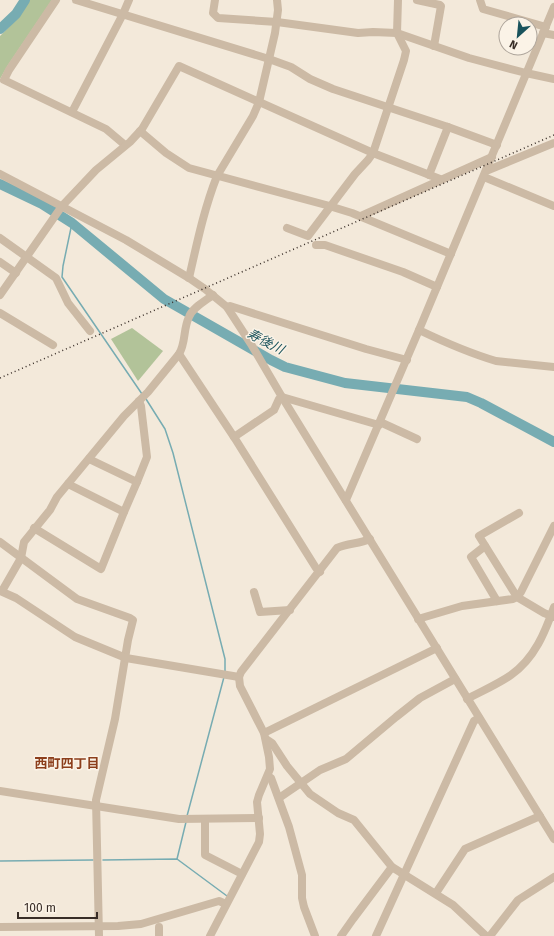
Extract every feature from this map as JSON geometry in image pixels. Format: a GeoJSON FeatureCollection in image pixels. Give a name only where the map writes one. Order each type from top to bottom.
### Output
{"type":"FeatureCollection","features":[{"type":"Feature","properties":{"kind":"street"},"geometry":{"type":"LineString","coordinates":[[56,0],[9,70],[4,80],[106,129],[125,145]]}},
{"type":"Feature","properties":{"kind":"street"},"geometry":{"type":"LineString","coordinates":[[76,0],[269,59],[292,67],[310,79],[333,89],[448,126],[497,145]]}},
{"type":"Feature","properties":{"kind":"street"},"geometry":{"type":"LineString","coordinates":[[72,112],[129,0]]}},
{"type":"Feature","properties":{"kind":"street"},"geometry":{"type":"LineString","coordinates":[[215,0],[213,13],[218,18],[277,22],[358,33],[397,33],[469,58],[554,79]]}},
{"type":"Feature","properties":{"kind":"street"},"geometry":{"type":"LineString","coordinates":[[189,278],[198,236],[217,176],[253,116],[259,102],[277,22],[277,0]]}},
{"type":"Feature","properties":{"kind":"street"},"geometry":{"type":"LineString","coordinates":[[287,228],[308,236],[329,206],[373,153],[406,51],[397,33],[398,0]]}},
{"type":"Feature","properties":{"kind":"street"},"geometry":{"type":"LineString","coordinates":[[417,0],[441,6],[434,46]]}},
{"type":"Feature","properties":{"kind":"street"},"geometry":{"type":"LineString","coordinates":[[480,0],[483,9],[545,30],[554,35]]}},
{"type":"Feature","properties":{"kind":"street"},"geometry":{"type":"LineString","coordinates":[[346,500],[420,330],[554,7]]}},
{"type":"Feature","properties":{"kind":"street"},"geometry":{"type":"LineString","coordinates":[[0,295],[61,207],[92,174],[140,131],[179,66],[373,153],[440,179]]}},
{"type":"Feature","properties":{"kind":"street"},"geometry":{"type":"LineString","coordinates":[[429,175],[448,126]]}},
{"type":"Feature","properties":{"kind":"street"},"geometry":{"type":"LineString","coordinates":[[140,131],[166,153],[189,168],[361,216],[451,254]]}},
{"type":"Feature","properties":{"kind":"street"},"geometry":{"type":"LineString","coordinates":[[485,174],[554,143]]}},
{"type":"Feature","properties":{"kind":"street"},"geometry":{"type":"LineString","coordinates":[[361,216],[440,179],[492,157]]}},
{"type":"Feature","properties":{"kind":"street"},"geometry":{"type":"LineString","coordinates":[[0,174],[126,240],[189,278],[226,307],[251,344],[282,397],[554,839]]}},
{"type":"Feature","properties":{"kind":"street"},"geometry":{"type":"LineString","coordinates":[[485,174],[554,206]]}},
{"type":"Feature","properties":{"kind":"street"},"geometry":{"type":"LineString","coordinates":[[0,238],[56,278],[68,303],[90,331]]}},
{"type":"Feature","properties":{"kind":"street"},"geometry":{"type":"LineString","coordinates":[[316,246],[325,245],[403,272],[437,287]]}},
{"type":"Feature","properties":{"kind":"street"},"geometry":{"type":"LineString","coordinates":[[0,262],[16,272]]}},
{"type":"Feature","properties":{"kind":"street"},"geometry":{"type":"LineString","coordinates":[[212,295],[190,314],[182,349],[179,354],[142,398],[124,416],[57,497],[50,510],[24,542],[20,558],[1,591],[16,598],[75,637],[126,658],[239,677]]}},
{"type":"Feature","properties":{"kind":"street"},"geometry":{"type":"LineString","coordinates":[[226,307],[230,306],[366,349],[407,360]]}},
{"type":"Feature","properties":{"kind":"street"},"geometry":{"type":"LineString","coordinates":[[0,313],[52,345]]}},
{"type":"Feature","properties":{"kind":"street"},"geometry":{"type":"LineString","coordinates":[[420,330],[453,345],[496,361],[554,367]]}},
{"type":"Feature","properties":{"kind":"street"},"geometry":{"type":"LineString","coordinates":[[179,354],[234,436],[316,568],[320,572]]}},
{"type":"Feature","properties":{"kind":"street"},"geometry":{"type":"LineString","coordinates":[[234,436],[274,410],[279,399],[282,397]]}},
{"type":"Feature","properties":{"kind":"street"},"geometry":{"type":"LineString","coordinates":[[282,397],[380,424],[417,439]]}},
{"type":"Feature","properties":{"kind":"street"},"geometry":{"type":"LineString","coordinates":[[34,528],[101,569],[148,457],[141,406],[142,398]]}},
{"type":"Feature","properties":{"kind":"street"},"geometry":{"type":"LineString","coordinates":[[89,459],[137,482]]}},
{"type":"Feature","properties":{"kind":"street"},"geometry":{"type":"LineString","coordinates":[[68,484],[124,512]]}},
{"type":"Feature","properties":{"kind":"street"},"geometry":{"type":"LineString","coordinates":[[519,513],[479,536],[517,597],[552,616]]}},
{"type":"Feature","properties":{"kind":"street"},"geometry":{"type":"LineString","coordinates":[[418,619],[462,606],[517,597],[521,592],[554,526]]}},
{"type":"Feature","properties":{"kind":"street"},"geometry":{"type":"LineString","coordinates":[[210,936],[259,842],[260,834],[257,802],[270,769],[265,736],[240,686],[239,677],[241,672],[320,572],[337,548],[345,544],[364,542],[370,539]]}},
{"type":"Feature","properties":{"kind":"street"},"geometry":{"type":"LineString","coordinates":[[0,542],[77,599],[133,620],[128,640],[116,719],[96,800],[99,936]]}},
{"type":"Feature","properties":{"kind":"street"},"geometry":{"type":"LineString","coordinates":[[485,546],[471,557],[497,601]]}},
{"type":"Feature","properties":{"kind":"street"},"geometry":{"type":"LineString","coordinates":[[254,592],[260,612],[290,610]]}},
{"type":"Feature","properties":{"kind":"street"},"geometry":{"type":"LineString","coordinates":[[467,698],[497,684],[522,665],[534,651],[541,639],[552,616],[554,607]]}},
{"type":"Feature","properties":{"kind":"street"},"geometry":{"type":"LineString","coordinates":[[265,736],[437,648]]}},
{"type":"Feature","properties":{"kind":"street"},"geometry":{"type":"LineString","coordinates":[[279,798],[320,770],[346,759],[420,698],[455,679]]}},
{"type":"Feature","properties":{"kind":"street"},"geometry":{"type":"LineString","coordinates":[[376,936],[474,721],[479,718]]}},
{"type":"Feature","properties":{"kind":"street"},"geometry":{"type":"LineString","coordinates":[[265,736],[272,743],[287,766],[310,794],[338,813],[354,820],[392,867],[453,905],[486,936]]}},
{"type":"Feature","properties":{"kind":"street"},"geometry":{"type":"LineString","coordinates":[[268,776],[271,778],[289,827],[302,875],[302,898],[315,936]]}},
{"type":"Feature","properties":{"kind":"street"},"geometry":{"type":"LineString","coordinates":[[0,791],[187,819],[259,818]]}},
{"type":"Feature","properties":{"kind":"street"},"geometry":{"type":"LineString","coordinates":[[436,893],[465,849],[540,816]]}},
{"type":"Feature","properties":{"kind":"street"},"geometry":{"type":"LineString","coordinates":[[206,819],[205,855],[242,874]]}},
{"type":"Feature","properties":{"kind":"street"},"geometry":{"type":"LineString","coordinates":[[341,936],[392,867]]}},
{"type":"Feature","properties":{"kind":"street"},"geometry":{"type":"LineString","coordinates":[[490,936],[518,900],[554,877]]}},
{"type":"Feature","properties":{"kind":"street"},"geometry":{"type":"LineString","coordinates":[[0,926],[118,926],[140,924],[219,901],[226,904]]}},
{"type":"Feature","properties":{"kind":"street"},"geometry":{"type":"LineString","coordinates":[[159,927],[159,936]]}},
{"type":"Feature","properties":{"kind":"green space"},"geometry":{"type":"Polygon","coordinates":[[[29,0],[52,0],[0,79],[0,36],[9,27],[29,0]]]}},
{"type":"Feature","properties":{"kind":"green space"},"geometry":{"type":"Polygon","coordinates":[[[132,328],[163,351],[138,381],[111,339],[132,328]]]}},
{"type":"Feature","properties":{"kind":"waterway"},"geometry":{"type":"LineString","coordinates":[[0,29],[16,14],[25,0]]}},
{"type":"Feature","properties":{"kind":"waterway","name":"寿後川"},"geometry":{"type":"LineString","coordinates":[[0,184],[42,204],[72,223],[164,299],[285,367],[345,383],[467,397],[554,442]]}},
{"type":"Feature","properties":{"kind":"waterway"},"geometry":{"type":"LineString","coordinates":[[72,223],[62,277],[142,394]]}},
{"type":"Feature","properties":{"kind":"waterway"},"geometry":{"type":"LineString","coordinates":[[146,399],[165,429],[173,453],[225,659],[225,671]]}},
{"type":"Feature","properties":{"kind":"waterway"},"geometry":{"type":"LineString","coordinates":[[187,816],[224,677]]}},
{"type":"Feature","properties":{"kind":"waterway"},"geometry":{"type":"LineString","coordinates":[[177,859],[186,822]]}},
{"type":"Feature","properties":{"kind":"waterway"},"geometry":{"type":"LineString","coordinates":[[103,860],[177,859],[227,896]]}},
{"type":"Feature","properties":{"kind":"waterway"},"geometry":{"type":"LineString","coordinates":[[0,861],[93,860]]}},
{"type":"Feature","properties":{"kind":"railway"},"geometry":{"type":"LineString","coordinates":[[0,378],[554,135]]}},
{"type":"Feature","properties":{"kind":"district","name":"西町四丁目"},"geometry":{"type":"Point","coordinates":[67,763]}}]}
